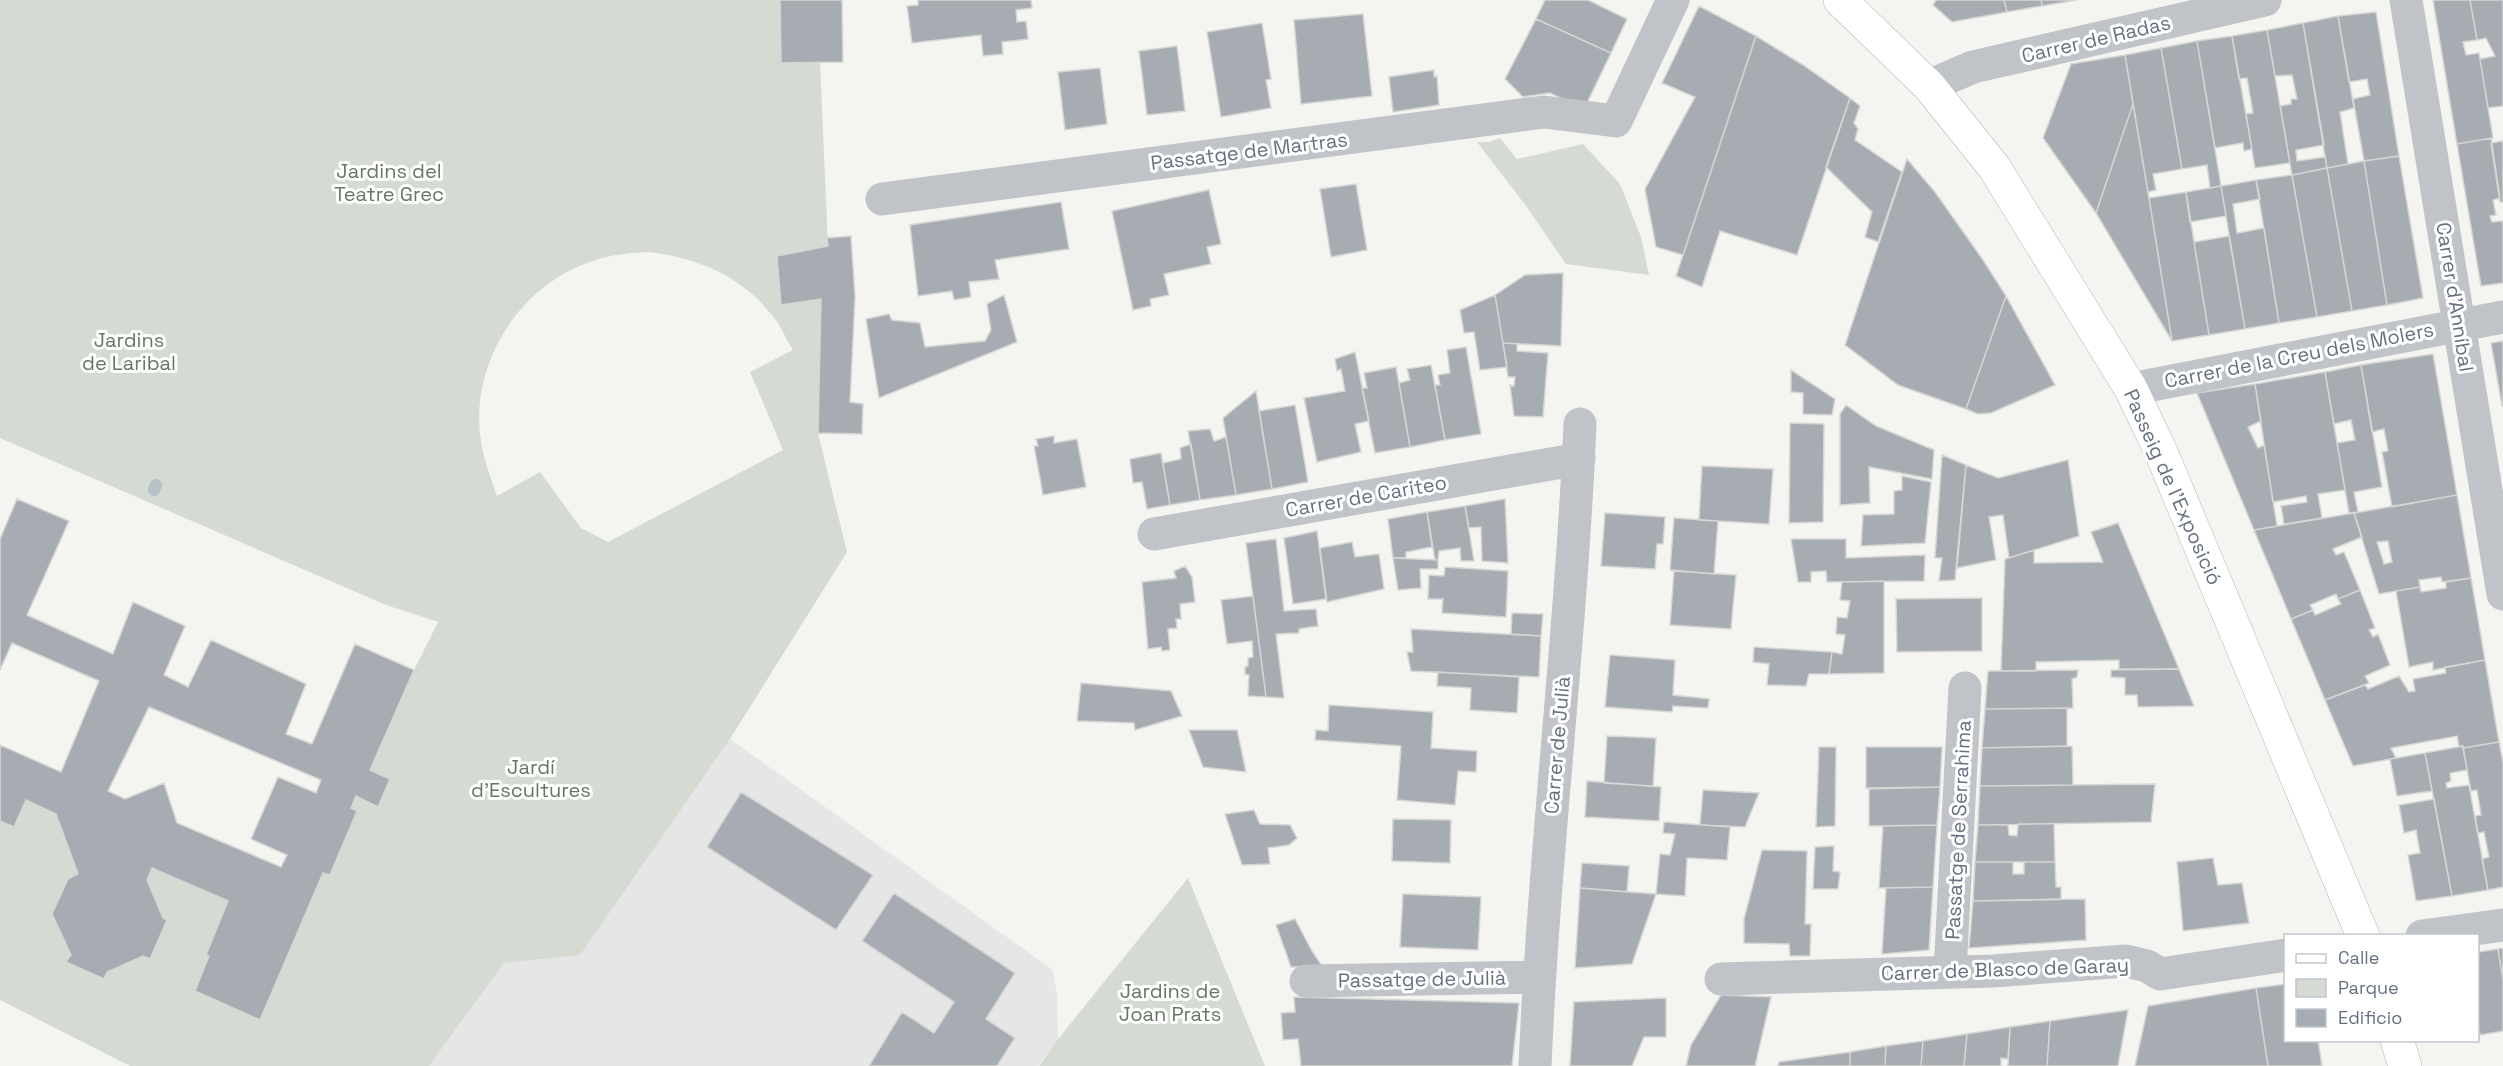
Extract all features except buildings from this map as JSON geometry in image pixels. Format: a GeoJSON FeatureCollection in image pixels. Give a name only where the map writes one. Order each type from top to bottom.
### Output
{"type":"FeatureCollection","features":[{"type":"Feature","properties":{"kind":"street","name":"Passatge de Martras"},"geometry":{"type":"LineString","coordinates":[[882,199],[1544,112],[1616,121],[1672,0]]}},
{"type":"Feature","properties":{"kind":"street","name":"Passeig de l'Exposició"},"geometry":{"type":"LineString","coordinates":[[1840,0],[1929,86],[1994,167],[2131,388],[2166,463],[2362,934]]}},
{"type":"Feature","properties":{"kind":"street","name":"Carrer de Radas"},"geometry":{"type":"LineString","coordinates":[[1929,86],[1973,68],[2265,0]]}},
{"type":"Feature","properties":{"kind":"street","name":"Carrer d'Anníbal"},"geometry":{"type":"LineString","coordinates":[[2406,0],[2503,594]]}},
{"type":"Feature","properties":{"kind":"street","name":"Carrer de la Creu dels Molers"},"geometry":{"type":"LineString","coordinates":[[2131,388],[2503,316]]}},
{"type":"Feature","properties":{"kind":"street","name":"Carrer de Julià"},"geometry":{"type":"LineString","coordinates":[[1535,1066],[1539,977],[1580,424]]}},
{"type":"Feature","properties":{"kind":"street","name":"Carrer de Cariteo"},"geometry":{"type":"LineString","coordinates":[[1154,534],[1579,459]]}},
{"type":"Feature","properties":{"kind":"street","name":"Passatge de Serrahima"},"geometry":{"type":"LineString","coordinates":[[1950,972],[1965,688]]}},
{"type":"Feature","properties":{"kind":"street"},"geometry":{"type":"LineString","coordinates":[[2437,934],[2503,925]]}},
{"type":"Feature","properties":{"kind":"street","name":"Carrer de Blasco de Garay"},"geometry":{"type":"LineString","coordinates":[[1721,979],[1950,972],[2126,961],[2147,966],[2160,974],[2284,955]]}},
{"type":"Feature","properties":{"kind":"street","name":"Passatge de Julià"},"geometry":{"type":"LineString","coordinates":[[1306,981],[1539,977]]}},
{"type":"Feature","properties":{"kind":"street"},"geometry":{"type":"LineString","coordinates":[[2397,1042],[2405,1066]]}},
{"type":"Feature","properties":{"kind":"shaded area"},"geometry":{"type":"Polygon","coordinates":[[[730,739],[1053,970],[1057,995],[1058,1039],[1038,1066],[429,1066],[504,963],[580,954],[730,739]]]}},
{"type":"Feature","properties":{"kind":"green space"},"geometry":{"type":"Polygon","coordinates":[[[0,0],[842,0],[820,62],[828,246],[777,256],[781,305],[821,299],[818,433],[847,552],[730,739],[580,955],[504,963],[429,1066],[130,1066],[0,1000],[0,821],[14,827],[26,800],[56,814],[78,874],[68,879],[52,914],[71,955],[66,962],[104,979],[107,972],[143,956],[150,958],[167,920],[163,918],[147,880],[152,868],[228,901],[206,954],[209,956],[195,991],[260,1019],[323,873],[330,875],[357,811],[351,808],[356,796],[378,807],[390,779],[370,770],[438,622],[386,605],[0,438],[0,0]],[[649,252],[617,255],[572,269],[548,284],[526,303],[508,326],[494,350],[485,377],[480,405],[481,442],[497,496],[540,472],[581,528],[608,542],[783,450],[750,372],[793,350],[780,327],[759,300],[731,279],[701,264],[649,252]]]}},
{"type":"Feature","properties":{"kind":"green space"},"geometry":{"type":"Polygon","coordinates":[[[1500,138],[1517,159],[1583,144],[1620,184],[1641,237],[1649,275],[1566,264],[1526,206],[1477,142],[1489,142],[1500,138]]]}},
{"type":"Feature","properties":{"kind":"green space","name":"Jardins de Joan Prats"},"geometry":{"type":"Polygon","coordinates":[[[1188,878],[1265,1066],[1039,1066],[1058,1039],[1188,878]]]}},
{"type":"Feature","properties":{"kind":"waterway"},"geometry":{"type":"LineString","coordinates":[[154,490],[156,485]]}},
{"type":"Feature","properties":{"kind":"park label","name":"Jardins del Teatre Grec"},"geometry":{"type":"Point","coordinates":[389,182]}},
{"type":"Feature","properties":{"kind":"park label","name":"Jardins de Laribal"},"geometry":{"type":"Point","coordinates":[129,352]}},
{"type":"Feature","properties":{"kind":"park label","name":"Jardí d'Escultures"},"geometry":{"type":"Point","coordinates":[531,778]}}]}
